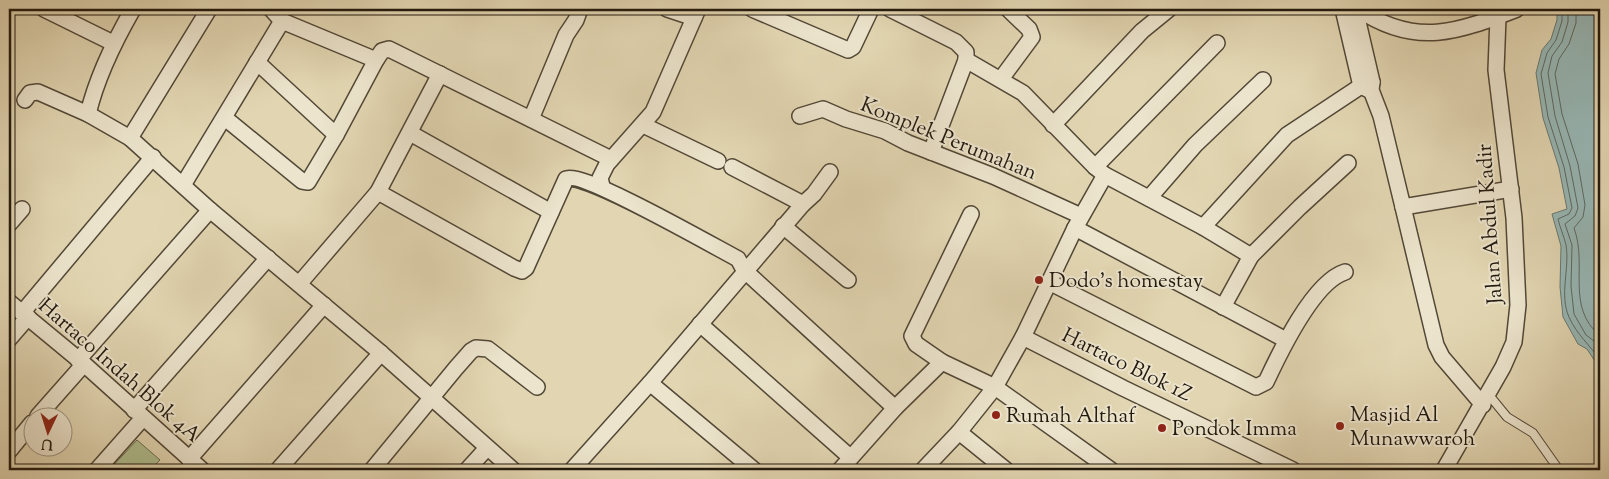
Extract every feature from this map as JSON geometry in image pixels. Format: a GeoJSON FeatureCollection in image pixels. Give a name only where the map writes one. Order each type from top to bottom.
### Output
{"type":"FeatureCollection","features":[{"type":"Feature","properties":{"kind":"street"},"geometry":{"type":"LineString","coordinates":[[44,9],[113,43]]}},
{"type":"Feature","properties":{"kind":"street"},"geometry":{"type":"LineString","coordinates":[[88,114],[93,93],[113,43],[133,9]]}},
{"type":"Feature","properties":{"kind":"street"},"geometry":{"type":"LineString","coordinates":[[130,138],[209,9]]}},
{"type":"Feature","properties":{"kind":"street"},"geometry":{"type":"LineString","coordinates":[[271,9],[282,21],[376,60]]}},
{"type":"Feature","properties":{"kind":"street"},"geometry":{"type":"LineString","coordinates":[[531,119],[562,43],[580,9]]}},
{"type":"Feature","properties":{"kind":"street"},"geometry":{"type":"LineString","coordinates":[[602,186],[600,178],[612,159],[643,125],[658,102],[696,14],[667,9]]}},
{"type":"Feature","properties":{"kind":"street"},"geometry":{"type":"LineString","coordinates":[[752,9],[848,50],[853,47],[871,9]]}},
{"type":"Feature","properties":{"kind":"street"},"geometry":{"type":"LineString","coordinates":[[890,9],[956,42],[966,52],[966,60],[931,152]]}},
{"type":"Feature","properties":{"kind":"street"},"geometry":{"type":"LineString","coordinates":[[1001,79],[1032,37],[1029,29],[1008,9]]}},
{"type":"Feature","properties":{"kind":"street"},"geometry":{"type":"LineString","coordinates":[[1053,125],[1142,32],[1169,9]]}},
{"type":"Feature","properties":{"kind":"street"},"geometry":{"type":"LineString","coordinates":[[1343,9],[1368,86],[1381,116],[1436,345],[1442,356],[1486,400]]}},
{"type":"Feature","properties":{"kind":"street"},"geometry":{"type":"LineString","coordinates":[[1361,62],[1356,9],[1395,26],[1414,31],[1440,33],[1464,29],[1517,9]]}},
{"type":"Feature","properties":{"kind":"street","name":"Jalan Abdul Kadir"},"geometry":{"type":"LineString","coordinates":[[1444,470],[1486,400],[1514,342],[1518,305],[1511,189],[1496,70],[1498,16]]}},
{"type":"Feature","properties":{"kind":"street"},"geometry":{"type":"LineString","coordinates":[[183,186],[282,21]]}},
{"type":"Feature","properties":{"kind":"street"},"geometry":{"type":"LineString","coordinates":[[923,470],[959,432],[995,387],[1023,337],[1078,222],[1100,171],[1217,43]]}},
{"type":"Feature","properties":{"kind":"street"},"geometry":{"type":"LineString","coordinates":[[225,118],[302,181],[308,182],[336,135],[376,60],[382,52],[394,50],[612,159]]}},
{"type":"Feature","properties":{"kind":"street"},"geometry":{"type":"LineString","coordinates":[[966,60],[1023,93],[1100,171],[1203,226],[1251,256]]}},
{"type":"Feature","properties":{"kind":"street"},"geometry":{"type":"LineString","coordinates":[[257,62],[336,135]]}},
{"type":"Feature","properties":{"kind":"street"},"geometry":{"type":"LineString","coordinates":[[299,284],[378,192],[440,74]]}},
{"type":"Feature","properties":{"kind":"street"},"geometry":{"type":"LineString","coordinates":[[1149,198],[1195,145],[1263,80]]}},
{"type":"Feature","properties":{"kind":"street"},"geometry":{"type":"LineString","coordinates":[[1203,226],[1288,135],[1368,86]]}},
{"type":"Feature","properties":{"kind":"street"},"geometry":{"type":"LineString","coordinates":[[25,100],[30,93],[38,92],[88,114],[130,138],[210,210],[381,353],[513,470]]}},
{"type":"Feature","properties":{"kind":"street","name":"Komplek Perumahan"},"geometry":{"type":"LineString","coordinates":[[800,116],[823,109],[846,119],[885,131],[931,152],[993,176],[1078,222],[1223,307],[1286,340]]}},
{"type":"Feature","properties":{"kind":"street"},"geometry":{"type":"LineString","coordinates":[[643,125],[725,164],[808,199]]}},
{"type":"Feature","properties":{"kind":"street"},"geometry":{"type":"LineString","coordinates":[[410,133],[551,212]]}},
{"type":"Feature","properties":{"kind":"street"},"geometry":{"type":"LineString","coordinates":[[9,339],[25,315],[153,158]]}},
{"type":"Feature","properties":{"kind":"street"},"geometry":{"type":"LineString","coordinates":[[1223,307],[1251,256],[1300,206],[1348,163]]}},
{"type":"Feature","properties":{"kind":"street"},"geometry":{"type":"LineString","coordinates":[[572,470],[650,383],[744,270],[830,172]]}},
{"type":"Feature","properties":{"kind":"street"},"geometry":{"type":"LineString","coordinates":[[378,192],[522,271],[526,268],[568,178],[572,176],[602,186],[738,259],[744,270],[895,408]]}},
{"type":"Feature","properties":{"kind":"street"},"geometry":{"type":"LineString","coordinates":[[1403,207],[1511,189]]}},
{"type":"Feature","properties":{"kind":"street"},"geometry":{"type":"LineString","coordinates":[[9,224],[22,209]]}},
{"type":"Feature","properties":{"kind":"street"},"geometry":{"type":"LineString","coordinates":[[46,406],[210,210]]}},
{"type":"Feature","properties":{"kind":"street"},"geometry":{"type":"LineString","coordinates":[[971,214],[912,336],[916,344],[942,362],[995,387],[1111,470]]}},
{"type":"Feature","properties":{"kind":"street"},"geometry":{"type":"LineString","coordinates":[[783,226],[848,280]]}},
{"type":"Feature","properties":{"kind":"street"},"geometry":{"type":"LineString","coordinates":[[97,470],[138,414],[268,258]]}},
{"type":"Feature","properties":{"kind":"street"},"geometry":{"type":"LineString","coordinates":[[1049,282],[1244,382],[1260,386],[1266,382],[1286,340],[1326,284],[1334,277],[1345,272]]}},
{"type":"Feature","properties":{"kind":"street","name":"Hartaco Indah Blok 4A"},"geometry":{"type":"LineString","coordinates":[[9,302],[81,362],[202,470]]}},
{"type":"Feature","properties":{"kind":"street"},"geometry":{"type":"LineString","coordinates":[[189,459],[324,305]]}},
{"type":"Feature","properties":{"kind":"street"},"geometry":{"type":"LineString","coordinates":[[700,324],[850,457]]}},
{"type":"Feature","properties":{"kind":"street","name":"Hartaco Blok 1Z"},"geometry":{"type":"LineString","coordinates":[[1023,337],[1123,388],[1293,470]]}},
{"type":"Feature","properties":{"kind":"street"},"geometry":{"type":"LineString","coordinates":[[372,470],[470,351],[476,348],[488,349],[537,387]]}},
{"type":"Feature","properties":{"kind":"street"},"geometry":{"type":"LineString","coordinates":[[278,470],[381,353]]}},
{"type":"Feature","properties":{"kind":"street"},"geometry":{"type":"LineString","coordinates":[[840,470],[895,408],[942,362]]}},
{"type":"Feature","properties":{"kind":"street"},"geometry":{"type":"LineString","coordinates":[[650,383],[754,470]]}},
{"type":"Feature","properties":{"kind":"street"},"geometry":{"type":"LineString","coordinates":[[959,432],[1006,470]]}},
{"type":"Feature","properties":{"kind":"street"},"geometry":{"type":"LineString","coordinates":[[9,450],[22,435]]}},
{"type":"Feature","properties":{"kind":"street"},"geometry":{"type":"LineString","coordinates":[[467,470],[487,448]]}},
{"type":"Feature","properties":{"kind":"lane"},"geometry":{"type":"LineString","coordinates":[[1486,400],[1507,417],[1533,433],[1559,470]]}},
{"type":"Feature","properties":{"kind":"green space"},"geometry":{"type":"Polygon","coordinates":[[[137,440],[160,460],[150,470],[109,470],[137,440]]]}},
{"type":"Feature","properties":{"kind":"water"},"geometry":{"type":"Polygon","coordinates":[[[1557,9],[1600,9],[1600,369],[1587,349],[1578,344],[1563,317],[1560,287],[1561,246],[1552,214],[1567,209],[1559,168],[1543,118],[1536,73],[1542,50],[1551,39],[1557,20],[1557,9]]]}},
{"type":"Feature","properties":{"kind":"place","name":"Dodo's homestay"},"geometry":{"type":"Point","coordinates":[1039,280]}},
{"type":"Feature","properties":{"kind":"place","name":"Rumah Althaf"},"geometry":{"type":"Point","coordinates":[996,415]}},
{"type":"Feature","properties":{"kind":"place","name":"Masjid Al Munawwaroh"},"geometry":{"type":"Point","coordinates":[1340,426]}},
{"type":"Feature","properties":{"kind":"place","name":"Pondok Imma"},"geometry":{"type":"Point","coordinates":[1162,428]}}]}
